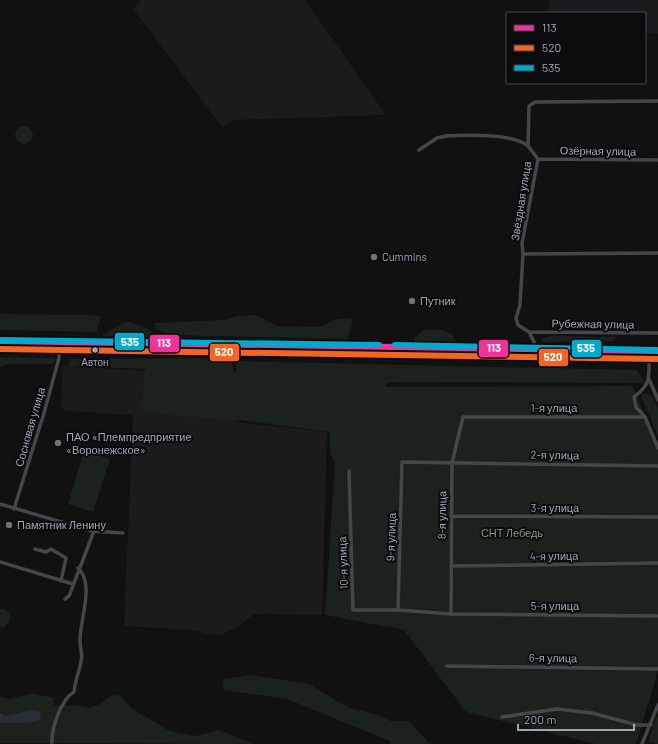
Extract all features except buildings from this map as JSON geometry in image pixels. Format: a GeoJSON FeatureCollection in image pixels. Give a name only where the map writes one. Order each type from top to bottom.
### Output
{"type":"FeatureCollection","features":[{"type":"Feature","properties":{"kind":"highway"},"geometry":{"type":"LineString","coordinates":[[0,340],[381,348],[658,351]]}},
{"type":"Feature","properties":{"kind":"highway"},"geometry":{"type":"LineString","coordinates":[[0,348],[658,358]]}},
{"type":"Feature","properties":{"kind":"highway"},"geometry":{"type":"LineString","coordinates":[[334,353],[333,350],[373,350],[381,348]]}},
{"type":"Feature","properties":{"kind":"highway"},"geometry":{"type":"LineString","coordinates":[[415,354],[461,353],[464,352],[463,349]]}},
{"type":"Feature","properties":{"kind":"street","name":"Звёздная улица"},"geometry":{"type":"LineString","coordinates":[[538,350],[529,332],[518,325],[516,318],[520,305],[523,254],[522,243],[538,159],[528,146],[528,106],[535,102],[658,101]]}},
{"type":"Feature","properties":{"kind":"street"},"geometry":{"type":"LineString","coordinates":[[419,150],[437,138],[446,136],[503,138],[522,142],[528,146]]}},
{"type":"Feature","properties":{"kind":"street","name":"Озёрная улица"},"geometry":{"type":"LineString","coordinates":[[538,159],[658,160]]}},
{"type":"Feature","properties":{"kind":"street","name":"Звёздная улица"},"geometry":{"type":"LineString","coordinates":[[523,254],[658,254]]}},
{"type":"Feature","properties":{"kind":"street","name":"Рубежная улица"},"geometry":{"type":"LineString","coordinates":[[529,332],[658,333]]}},
{"type":"Feature","properties":{"kind":"street","name":"Сосновая улица"},"geometry":{"type":"LineString","coordinates":[[14,509],[44,413],[59,358],[59,348]]}},
{"type":"Feature","properties":{"kind":"street"},"geometry":{"type":"LineString","coordinates":[[649,357],[649,379],[644,389],[634,397],[636,407],[645,417],[658,448]]}},
{"type":"Feature","properties":{"kind":"street"},"geometry":{"type":"LineString","coordinates":[[649,379],[656,390],[658,400]]}},
{"type":"Feature","properties":{"kind":"street","name":"1-я улица"},"geometry":{"type":"LineString","coordinates":[[463,417],[645,417]]}},
{"type":"Feature","properties":{"kind":"street","name":"8-я улица"},"geometry":{"type":"LineString","coordinates":[[451,614],[452,463],[463,417]]}},
{"type":"Feature","properties":{"kind":"street","name":"9-я улица"},"geometry":{"type":"LineString","coordinates":[[398,610],[402,462],[452,463]]}},
{"type":"Feature","properties":{"kind":"street","name":"2-я улица"},"geometry":{"type":"LineString","coordinates":[[452,463],[658,466]]}},
{"type":"Feature","properties":{"kind":"street","name":"10-я улица"},"geometry":{"type":"LineString","coordinates":[[349,471],[353,610],[398,610]]}},
{"type":"Feature","properties":{"kind":"street"},"geometry":{"type":"LineString","coordinates":[[0,504],[94,531],[123,533]]}},
{"type":"Feature","properties":{"kind":"street","name":"3-я улица"},"geometry":{"type":"LineString","coordinates":[[451,516],[658,517]]}},
{"type":"Feature","properties":{"kind":"street"},"geometry":{"type":"LineString","coordinates":[[65,599],[69,596],[78,568],[94,531]]}},
{"type":"Feature","properties":{"kind":"street"},"geometry":{"type":"LineString","coordinates":[[35,549],[46,552],[51,549],[66,558],[61,581]]}},
{"type":"Feature","properties":{"kind":"street"},"geometry":{"type":"LineString","coordinates":[[0,562],[72,584]]}},
{"type":"Feature","properties":{"kind":"street","name":"4-я улица"},"geometry":{"type":"LineString","coordinates":[[451,566],[658,563]]}},
{"type":"Feature","properties":{"kind":"street"},"geometry":{"type":"LineString","coordinates":[[52,744],[52,728],[66,696],[74,692],[75,680],[83,652],[80,641],[86,582],[82,572],[78,568]]}},
{"type":"Feature","properties":{"kind":"street"},"geometry":{"type":"LineString","coordinates":[[398,610],[451,614]]}},
{"type":"Feature","properties":{"kind":"street","name":"5-я улица"},"geometry":{"type":"LineString","coordinates":[[451,614],[658,616]]}},
{"type":"Feature","properties":{"kind":"street","name":"6-я улица"},"geometry":{"type":"LineString","coordinates":[[447,666],[658,669]]}},
{"type":"Feature","properties":{"kind":"street"},"geometry":{"type":"LineString","coordinates":[[642,744],[658,705]]}},
{"type":"Feature","properties":{"kind":"street"},"geometry":{"type":"LineString","coordinates":[[502,717],[557,709],[592,713],[638,725],[651,725]]}},
{"type":"Feature","properties":{"kind":"shaded area"},"geometry":{"type":"Polygon","coordinates":[[[141,0],[305,0],[386,115],[232,120],[222,127],[133,9],[141,0]]]}},
{"type":"Feature","properties":{"kind":"shaded area"},"geometry":{"type":"Polygon","coordinates":[[[550,0],[658,0],[658,34],[646,33],[646,12],[547,12],[550,0]]]}},
{"type":"Feature","properties":{"kind":"shaded area"},"geometry":{"type":"Polygon","coordinates":[[[63,366],[144,371],[143,412],[327,432],[322,615],[254,614],[240,625],[220,636],[190,630],[124,626],[133,415],[64,411],[61,405],[63,366]]]}},
{"type":"Feature","properties":{"kind":"shaded area"},"geometry":{"type":"Polygon","coordinates":[[[31,710],[41,712],[40,720],[25,723],[0,723],[0,713],[5,716],[31,710]]]}},
{"type":"Feature","properties":{"kind":"green space"},"geometry":{"type":"Polygon","coordinates":[[[24,126],[30,129],[33,135],[30,141],[24,144],[18,141],[15,135],[18,129],[24,126]]]}},
{"type":"Feature","properties":{"kind":"green space"},"geometry":{"type":"Polygon","coordinates":[[[0,314],[101,316],[97,332],[0,330],[0,314]]]}},
{"type":"Feature","properties":{"kind":"green space"},"geometry":{"type":"Polygon","coordinates":[[[255,315],[278,326],[320,327],[333,320],[345,318],[353,319],[348,339],[170,335],[157,330],[154,323],[224,320],[237,316],[255,315]]]}},
{"type":"Feature","properties":{"kind":"green space"},"geometry":{"type":"Polygon","coordinates":[[[129,322],[146,328],[159,337],[101,336],[123,323],[129,322]]]}},
{"type":"Feature","properties":{"kind":"green space"},"geometry":{"type":"Polygon","coordinates":[[[424,330],[443,330],[452,334],[456,342],[414,341],[415,337],[424,330]]]}},
{"type":"Feature","properties":{"kind":"green space"},"geometry":{"type":"Polygon","coordinates":[[[552,336],[617,337],[613,341],[542,342],[542,338],[552,336]]]}},
{"type":"Feature","properties":{"kind":"green space"},"geometry":{"type":"Polygon","coordinates":[[[0,357],[55,358],[53,364],[10,364],[0,367],[0,357]]]}},
{"type":"Feature","properties":{"kind":"green space","name":"СНТ Лебедь"},"geometry":{"type":"Polygon","coordinates":[[[200,358],[231,361],[234,372],[237,371],[236,361],[636,370],[646,383],[405,382],[386,383],[386,387],[633,386],[658,451],[658,671],[636,744],[596,744],[466,712],[404,630],[325,615],[335,463],[330,453],[330,432],[240,420],[236,422],[142,412],[144,371],[146,369],[69,366],[69,359],[200,358]]]}},
{"type":"Feature","properties":{"kind":"green space"},"geometry":{"type":"Polygon","coordinates":[[[640,393],[652,395],[658,408],[658,436],[640,393]]]}},
{"type":"Feature","properties":{"kind":"green space"},"geometry":{"type":"Polygon","coordinates":[[[84,451],[110,459],[93,512],[68,504],[84,451]]]}},
{"type":"Feature","properties":{"kind":"green space"},"geometry":{"type":"Polygon","coordinates":[[[0,609],[4,609],[11,614],[9,622],[2,629],[0,626],[0,609]]]}},
{"type":"Feature","properties":{"kind":"green space"},"geometry":{"type":"Polygon","coordinates":[[[250,675],[309,684],[349,708],[379,715],[390,721],[409,721],[430,744],[390,744],[390,741],[287,699],[224,690],[223,679],[250,675]]]}},
{"type":"Feature","properties":{"kind":"green space"},"geometry":{"type":"Polygon","coordinates":[[[34,693],[53,698],[55,706],[74,705],[90,708],[98,705],[114,694],[121,696],[132,709],[170,731],[196,736],[219,730],[253,744],[0,743],[0,696],[9,699],[34,693]]]}},
{"type":"Feature","properties":{"kind":"green space"},"geometry":{"type":"Polygon","coordinates":[[[658,712],[658,744],[648,742],[658,712]]]}},
{"type":"Feature","properties":{"kind":"transit line","name":"535"},"geometry":{"type":"LineString","coordinates":[[0,340],[379,345]]}},
{"type":"Feature","properties":{"kind":"transit line","name":"113"},"geometry":{"type":"LineString","coordinates":[[0,341],[658,351]]}},
{"type":"Feature","properties":{"kind":"transit line","name":"535"},"geometry":{"type":"LineString","coordinates":[[395,345],[658,350]]}},
{"type":"Feature","properties":{"kind":"transit line","name":"520"},"geometry":{"type":"LineString","coordinates":[[0,349],[658,359]]}},
{"type":"Feature","properties":{"kind":"place","name":"Cummins"},"geometry":{"type":"Point","coordinates":[374,257]}},
{"type":"Feature","properties":{"kind":"place","name":"Путник"},"geometry":{"type":"Point","coordinates":[412,301]}},
{"type":"Feature","properties":{"kind":"place","name":"Автон"},"geometry":{"type":"Point","coordinates":[95,350]}},
{"type":"Feature","properties":{"kind":"place","name":"ПАО «Племпредприятие «Воронежское»"},"geometry":{"type":"Point","coordinates":[58,443]}},
{"type":"Feature","properties":{"kind":"place","name":"Памятник Ленину"},"geometry":{"type":"Point","coordinates":[9,525]}}]}
